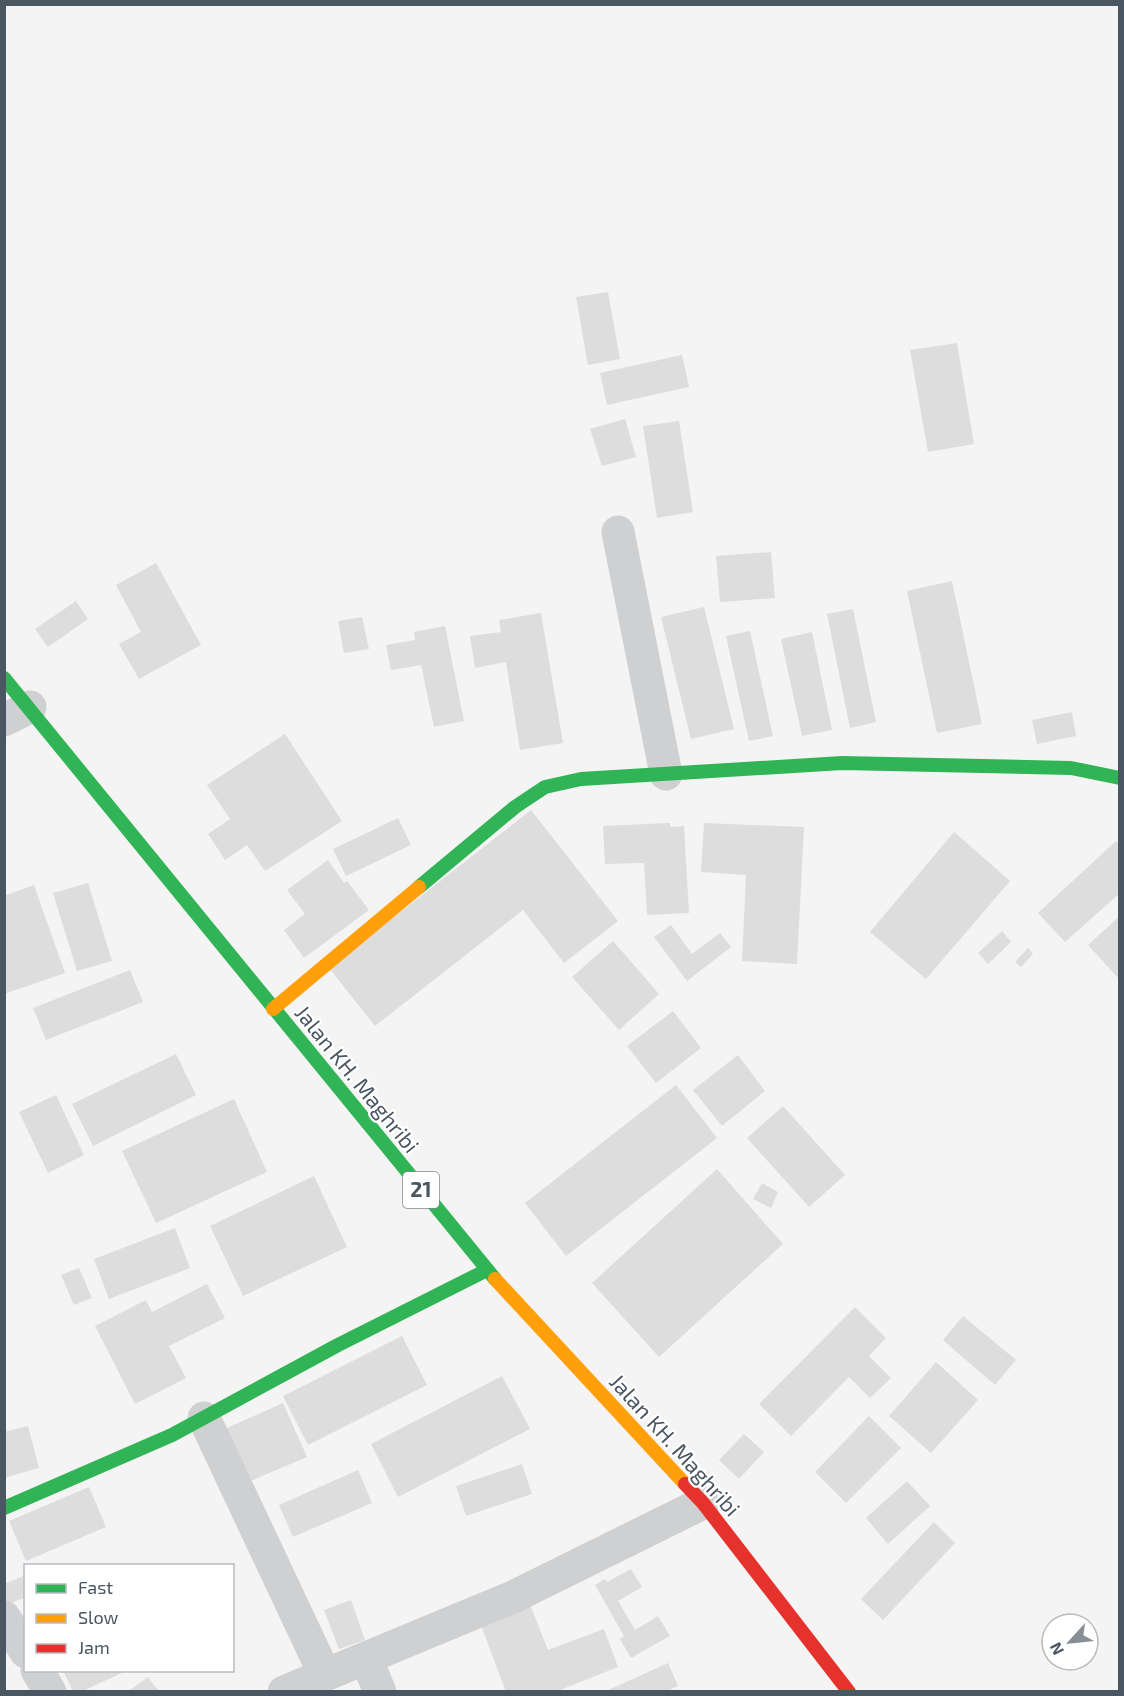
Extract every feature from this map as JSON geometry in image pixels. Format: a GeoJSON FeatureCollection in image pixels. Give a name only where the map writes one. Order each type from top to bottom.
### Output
{"type":"FeatureCollection","features":[{"type":"Feature","properties":{"kind":"main road","name":"Jalan KH. Maghribi"},"geometry":{"type":"LineString","coordinates":[[4,678],[17,714],[273,1009],[487,1270],[703,1503],[849,1692]]}},
{"type":"Feature","properties":{"kind":"main road"},"geometry":{"type":"LineString","coordinates":[[273,1009],[515,807],[545,787],[581,779],[842,763],[1071,768],[1119,778]]}},
{"type":"Feature","properties":{"kind":"main road"},"geometry":{"type":"LineString","coordinates":[[4,1508],[172,1435],[338,1345],[487,1270]]}},
{"type":"Feature","properties":{"kind":"street"},"geometry":{"type":"LineString","coordinates":[[618,532],[666,774]]}},
{"type":"Feature","properties":{"kind":"street"},"geometry":{"type":"LineString","coordinates":[[204,1418],[325,1675]]}},
{"type":"Feature","properties":{"kind":"street"},"geometry":{"type":"LineString","coordinates":[[284,1692],[513,1597],[703,1503]]}},
{"type":"Feature","properties":{"kind":"street"},"geometry":{"type":"LineString","coordinates":[[4,1617],[24,1649]]}},
{"type":"Feature","properties":{"kind":"street"},"geometry":{"type":"LineString","coordinates":[[366,1658],[380,1692]]}},
{"type":"Feature","properties":{"kind":"street"},"geometry":{"type":"LineString","coordinates":[[38,1672],[50,1692]]}},
{"type":"Feature","properties":{"kind":"building"},"geometry":{"type":"Polygon","coordinates":[[[608,292],[620,359],[588,365],[576,297],[608,292]]]}},
{"type":"Feature","properties":{"kind":"building"},"geometry":{"type":"Polygon","coordinates":[[[957,343],[974,444],[928,452],[910,350],[957,343]]]}},
{"type":"Feature","properties":{"kind":"building"},"geometry":{"type":"Polygon","coordinates":[[[682,355],[689,387],[607,405],[600,373],[682,355]]]}},
{"type":"Feature","properties":{"kind":"building"},"geometry":{"type":"Polygon","coordinates":[[[625,419],[636,457],[602,466],[590,429],[625,419]]]}},
{"type":"Feature","properties":{"kind":"building"},"geometry":{"type":"Polygon","coordinates":[[[679,421],[693,512],[657,518],[643,426],[679,421]]]}},
{"type":"Feature","properties":{"kind":"building"},"geometry":{"type":"Polygon","coordinates":[[[771,552],[775,598],[720,602],[716,556],[771,552]]]}},
{"type":"Feature","properties":{"kind":"building"},"geometry":{"type":"Polygon","coordinates":[[[156,563],[201,645],[139,679],[119,644],[141,632],[116,585],[156,563]]]}},
{"type":"Feature","properties":{"kind":"building"},"geometry":{"type":"Polygon","coordinates":[[[952,581],[982,724],[937,733],[907,591],[952,581]]]}},
{"type":"Feature","properties":{"kind":"building"},"geometry":{"type":"Polygon","coordinates":[[[76,601],[88,619],[48,647],[35,629],[76,601]]]}},
{"type":"Feature","properties":{"kind":"building"},"geometry":{"type":"Polygon","coordinates":[[[704,607],[734,729],[691,739],[661,617],[704,607]]]}},
{"type":"Feature","properties":{"kind":"building"},"geometry":{"type":"Polygon","coordinates":[[[853,609],[876,722],[850,728],[827,614],[853,609]]]}},
{"type":"Feature","properties":{"kind":"building"},"geometry":{"type":"Polygon","coordinates":[[[541,613],[563,743],[520,750],[506,662],[475,668],[470,636],[501,632],[499,620],[541,613]]]}},
{"type":"Feature","properties":{"kind":"building"},"geometry":{"type":"Polygon","coordinates":[[[362,617],[369,649],[344,653],[338,621],[362,617]]]}},
{"type":"Feature","properties":{"kind":"building"},"geometry":{"type":"Polygon","coordinates":[[[445,626],[464,721],[434,727],[421,665],[391,670],[386,645],[415,640],[414,632],[445,626]]]}},
{"type":"Feature","properties":{"kind":"building"},"geometry":{"type":"Polygon","coordinates":[[[750,631],[773,736],[749,741],[726,636],[750,631]]]}},
{"type":"Feature","properties":{"kind":"building"},"geometry":{"type":"Polygon","coordinates":[[[812,632],[832,730],[802,736],[781,639],[812,632]]]}},
{"type":"Feature","properties":{"kind":"building"},"geometry":{"type":"Polygon","coordinates":[[[1072,712],[1076,736],[1037,744],[1032,720],[1072,712]]]}},
{"type":"Feature","properties":{"kind":"building"},"geometry":{"type":"Polygon","coordinates":[[[285,734],[342,821],[265,871],[247,845],[225,860],[208,834],[230,819],[207,785],[285,734]]]}},
{"type":"Feature","properties":{"kind":"building"},"geometry":{"type":"Polygon","coordinates":[[[531,810],[618,921],[564,963],[523,910],[375,1026],[329,968],[531,810]]]}},
{"type":"Feature","properties":{"kind":"building"},"geometry":{"type":"Polygon","coordinates":[[[398,818],[411,845],[346,876],[333,849],[398,818]]]}},
{"type":"Feature","properties":{"kind":"building"},"geometry":{"type":"Polygon","coordinates":[[[670,823],[670,827],[684,826],[689,913],[647,915],[644,863],[605,864],[603,826],[670,823]]]}},
{"type":"Feature","properties":{"kind":"building"},"geometry":{"type":"Polygon","coordinates":[[[704,823],[804,827],[797,964],[742,961],[746,875],[701,872],[704,823]]]}},
{"type":"Feature","properties":{"kind":"building"},"geometry":{"type":"Polygon","coordinates":[[[954,832],[1010,881],[926,979],[870,932],[954,832]]]}},
{"type":"Feature","properties":{"kind":"building"},"geometry":{"type":"Polygon","coordinates":[[[1116,841],[1120,845],[1120,893],[1065,942],[1038,913],[1116,841]]]}},
{"type":"Feature","properties":{"kind":"building"},"geometry":{"type":"Polygon","coordinates":[[[328,860],[344,883],[347,881],[369,910],[304,958],[284,930],[305,914],[287,890],[328,860]]]}},
{"type":"Feature","properties":{"kind":"building"},"geometry":{"type":"Polygon","coordinates":[[[88,883],[112,961],[77,971],[53,893],[88,883]]]}},
{"type":"Feature","properties":{"kind":"building"},"geometry":{"type":"Polygon","coordinates":[[[34,885],[65,973],[4,994],[4,896],[34,885]]]}},
{"type":"Feature","properties":{"kind":"building"},"geometry":{"type":"Polygon","coordinates":[[[1120,916],[1120,980],[1088,945],[1120,916]]]}},
{"type":"Feature","properties":{"kind":"building"},"geometry":{"type":"Polygon","coordinates":[[[671,925],[692,954],[720,933],[731,947],[687,981],[654,937],[671,925]]]}},
{"type":"Feature","properties":{"kind":"building"},"geometry":{"type":"Polygon","coordinates":[[[1002,931],[1011,942],[988,964],[978,953],[1002,931]]]}},
{"type":"Feature","properties":{"kind":"building"},"geometry":{"type":"Polygon","coordinates":[[[613,941],[659,994],[619,1030],[572,977],[613,941]]]}},
{"type":"Feature","properties":{"kind":"building"},"geometry":{"type":"Polygon","coordinates":[[[1028,948],[1033,954],[1021,967],[1015,962],[1028,948]]]}},
{"type":"Feature","properties":{"kind":"building"},"geometry":{"type":"Polygon","coordinates":[[[130,970],[143,1002],[46,1040],[33,1008],[130,970]]]}},
{"type":"Feature","properties":{"kind":"building"},"geometry":{"type":"Polygon","coordinates":[[[673,1011],[701,1048],[656,1083],[627,1046],[673,1011]]]}},
{"type":"Feature","properties":{"kind":"building"},"geometry":{"type":"Polygon","coordinates":[[[176,1054],[196,1095],[93,1146],[72,1104],[176,1054]]]}},
{"type":"Feature","properties":{"kind":"building"},"geometry":{"type":"Polygon","coordinates":[[[738,1055],[765,1091],[722,1126],[693,1090],[738,1055]]]}},
{"type":"Feature","properties":{"kind":"building"},"geometry":{"type":"Polygon","coordinates":[[[676,1085],[717,1138],[566,1256],[525,1203],[676,1085]]]}},
{"type":"Feature","properties":{"kind":"building"},"geometry":{"type":"Polygon","coordinates":[[[56,1095],[84,1155],[48,1173],[19,1112],[56,1095]]]}},
{"type":"Feature","properties":{"kind":"building"},"geometry":{"type":"Polygon","coordinates":[[[234,1099],[267,1172],[156,1223],[122,1151],[234,1099]]]}},
{"type":"Feature","properties":{"kind":"building"},"geometry":{"type":"Polygon","coordinates":[[[783,1106],[845,1175],[809,1207],[747,1138],[783,1106]]]}},
{"type":"Feature","properties":{"kind":"building"},"geometry":{"type":"Polygon","coordinates":[[[717,1169],[783,1244],[659,1357],[592,1283],[717,1169]]]}},
{"type":"Feature","properties":{"kind":"building"},"geometry":{"type":"Polygon","coordinates":[[[314,1176],[347,1247],[243,1296],[210,1226],[314,1176]]]}},
{"type":"Feature","properties":{"kind":"building"},"geometry":{"type":"Polygon","coordinates":[[[762,1183],[778,1192],[771,1208],[753,1199],[762,1183]]]}},
{"type":"Feature","properties":{"kind":"building"},"geometry":{"type":"Polygon","coordinates":[[[175,1228],[190,1268],[109,1299],[94,1259],[175,1228]]]}},
{"type":"Feature","properties":{"kind":"building"},"geometry":{"type":"Polygon","coordinates":[[[79,1268],[92,1298],[74,1305],[61,1275],[79,1268]]]}},
{"type":"Feature","properties":{"kind":"building"},"geometry":{"type":"Polygon","coordinates":[[[207,1284],[225,1318],[169,1346],[186,1378],[135,1404],[95,1326],[146,1300],[152,1312],[207,1284]]]}},
{"type":"Feature","properties":{"kind":"building"},"geometry":{"type":"Polygon","coordinates":[[[855,1307],[886,1338],[869,1356],[891,1378],[870,1398],[849,1377],[791,1436],[759,1404],[855,1307]]]}},
{"type":"Feature","properties":{"kind":"building"},"geometry":{"type":"Polygon","coordinates":[[[963,1316],[1016,1360],[995,1385],[943,1340],[963,1316]]]}},
{"type":"Feature","properties":{"kind":"building"},"geometry":{"type":"Polygon","coordinates":[[[402,1336],[427,1385],[308,1445],[283,1396],[402,1336]]]}},
{"type":"Feature","properties":{"kind":"building"},"geometry":{"type":"Polygon","coordinates":[[[936,1362],[978,1400],[931,1453],[889,1416],[936,1362]]]}},
{"type":"Feature","properties":{"kind":"building"},"geometry":{"type":"Polygon","coordinates":[[[502,1376],[530,1429],[398,1497],[371,1444],[502,1376]]]}},
{"type":"Feature","properties":{"kind":"building"},"geometry":{"type":"Polygon","coordinates":[[[283,1403],[307,1457],[241,1485],[218,1432],[283,1403]]]}},
{"type":"Feature","properties":{"kind":"building"},"geometry":{"type":"Polygon","coordinates":[[[869,1416],[901,1448],[846,1503],[815,1472],[869,1416]]]}},
{"type":"Feature","properties":{"kind":"building"},"geometry":{"type":"Polygon","coordinates":[[[28,1426],[39,1468],[4,1478],[4,1432],[28,1426]]]}},
{"type":"Feature","properties":{"kind":"building"},"geometry":{"type":"Polygon","coordinates":[[[744,1434],[764,1452],[739,1479],[719,1460],[744,1434]]]}},
{"type":"Feature","properties":{"kind":"building"},"geometry":{"type":"Polygon","coordinates":[[[522,1464],[532,1494],[466,1516],[456,1486],[522,1464]]]}},
{"type":"Feature","properties":{"kind":"building"},"geometry":{"type":"Polygon","coordinates":[[[358,1470],[372,1503],[293,1537],[279,1505],[358,1470]]]}},
{"type":"Feature","properties":{"kind":"building"},"geometry":{"type":"Polygon","coordinates":[[[907,1481],[930,1506],[888,1544],[866,1518],[907,1481]]]}},
{"type":"Feature","properties":{"kind":"building"},"geometry":{"type":"Polygon","coordinates":[[[89,1487],[106,1527],[26,1561],[9,1521],[89,1487]]]}},
{"type":"Feature","properties":{"kind":"building"},"geometry":{"type":"Polygon","coordinates":[[[934,1522],[955,1543],[883,1620],[861,1599],[934,1522]]]}},
{"type":"Feature","properties":{"kind":"building"},"geometry":{"type":"Polygon","coordinates":[[[631,1569],[642,1587],[618,1601],[635,1630],[658,1616],[670,1636],[631,1658],[620,1639],[624,1636],[595,1585],[605,1579],[607,1582],[631,1569]]]}},
{"type":"Feature","properties":{"kind":"building"},"geometry":{"type":"Polygon","coordinates":[[[24,1576],[24,1598],[6,1605],[4,1584],[24,1576]]]}},
{"type":"Feature","properties":{"kind":"building"},"geometry":{"type":"Polygon","coordinates":[[[351,1600],[365,1640],[339,1649],[324,1610],[351,1600]]]}},
{"type":"Feature","properties":{"kind":"building"},"geometry":{"type":"Polygon","coordinates":[[[529,1602],[548,1650],[604,1629],[618,1667],[555,1692],[506,1692],[479,1620],[529,1602]]]}},
{"type":"Feature","properties":{"kind":"building"},"geometry":{"type":"Polygon","coordinates":[[[668,1663],[678,1686],[665,1692],[604,1692],[668,1663]]]}},
{"type":"Feature","properties":{"kind":"building"},"geometry":{"type":"Polygon","coordinates":[[[64,1672],[124,1672],[81,1692],[73,1692],[64,1672]]]}},
{"type":"Feature","properties":{"kind":"building"},"geometry":{"type":"Polygon","coordinates":[[[148,1677],[158,1690],[156,1692],[131,1692],[130,1690],[148,1677]]]}},
{"type":"Feature","properties":{"kind":"traffic: fast"},"geometry":{"type":"LineString","coordinates":[[4,678],[495,1279]]}},
{"type":"Feature","properties":{"kind":"traffic: fast"},"geometry":{"type":"LineString","coordinates":[[419,887],[515,807],[545,787],[581,779],[842,763],[1071,768],[1120,778]]}},
{"type":"Feature","properties":{"kind":"traffic: fast"},"geometry":{"type":"LineString","coordinates":[[4,1508],[172,1435],[338,1345],[487,1270]]}},
{"type":"Feature","properties":{"kind":"traffic: slow"},"geometry":{"type":"LineString","coordinates":[[273,1009],[419,887]]}},
{"type":"Feature","properties":{"kind":"traffic: slow"},"geometry":{"type":"LineString","coordinates":[[495,1279],[685,1484]]}},
{"type":"Feature","properties":{"kind":"traffic: jam"},"geometry":{"type":"LineString","coordinates":[[685,1484],[703,1503],[849,1692]]}}]}
